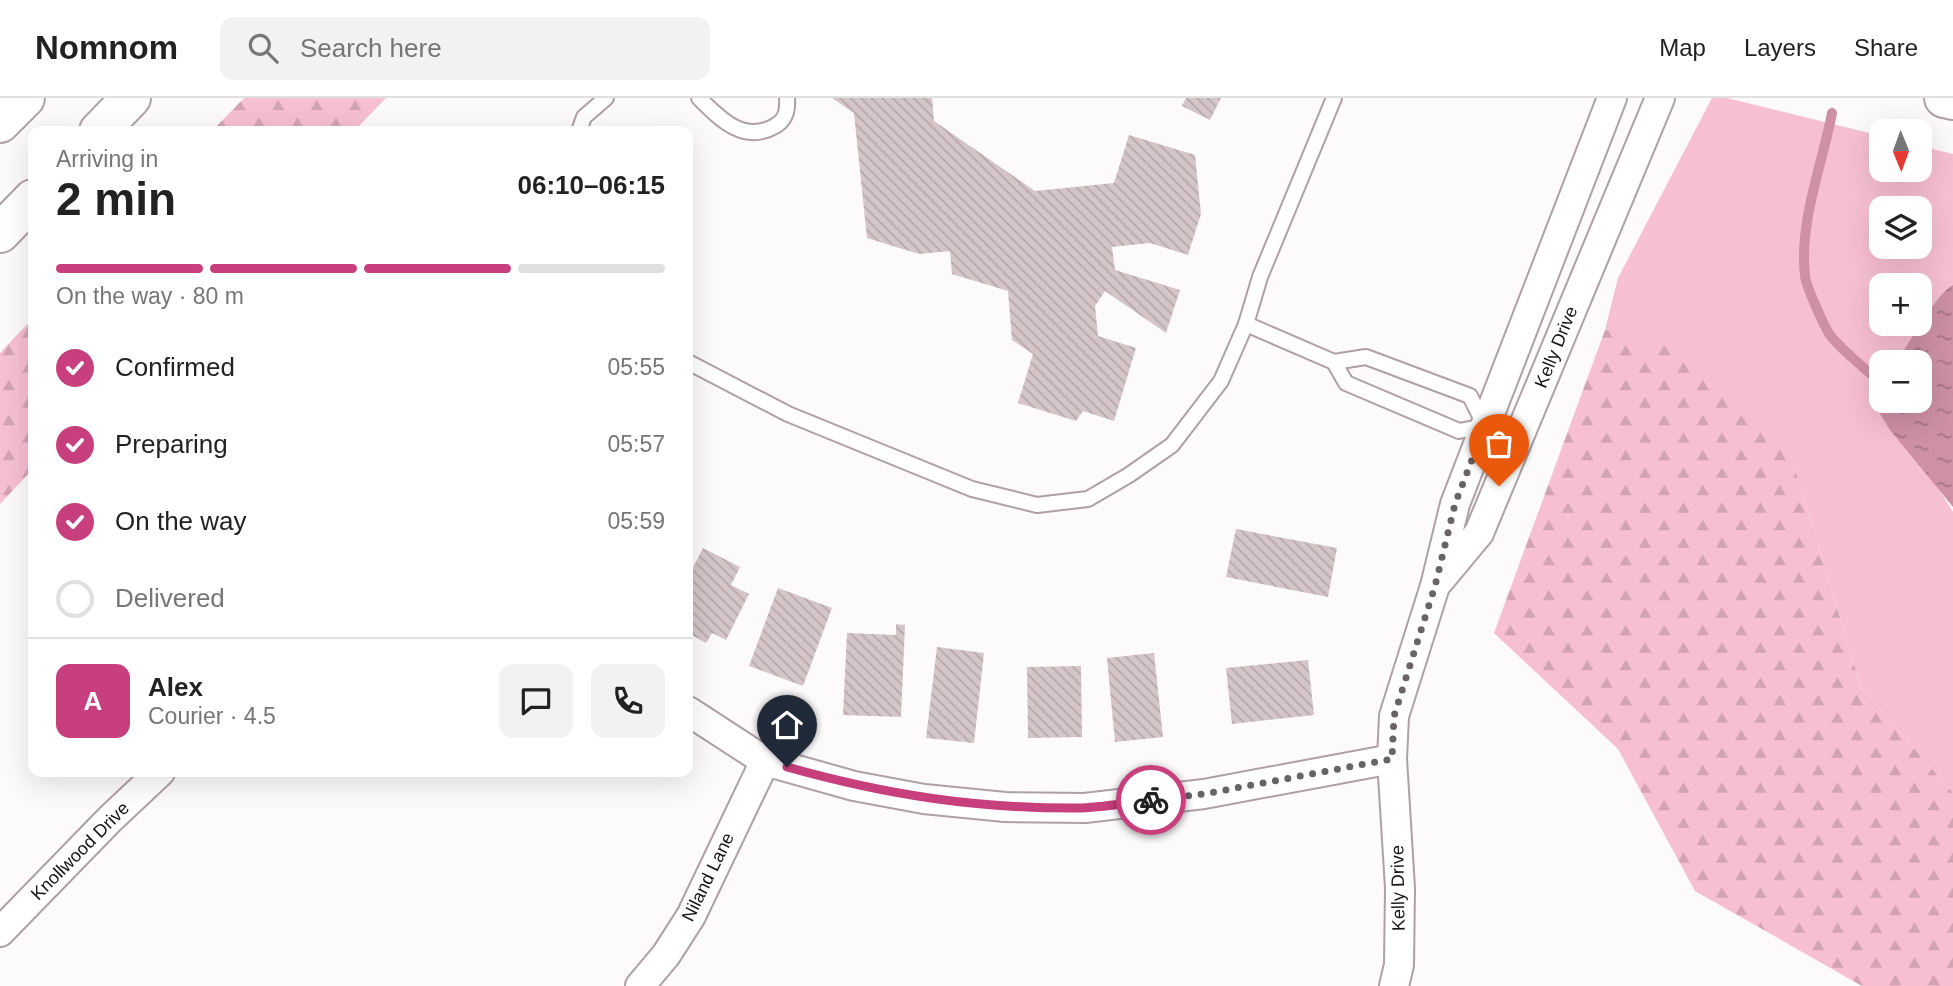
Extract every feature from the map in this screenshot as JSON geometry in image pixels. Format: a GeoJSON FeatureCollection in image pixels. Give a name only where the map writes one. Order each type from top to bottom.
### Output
{"type":"FeatureCollection","features":[{"type":"Feature","properties":{"kind":"main road"},"geometry":{"type":"LineString","coordinates":[[0,123],[25,98]]}},
{"type":"Feature","properties":{"kind":"main road"},"geometry":{"type":"LineString","coordinates":[[104,126],[131,98]]}},
{"type":"Feature","properties":{"kind":"main road"},"geometry":{"type":"LineString","coordinates":[[1944,98],[1953,100]]}},
{"type":"Feature","properties":{"kind":"main road"},"geometry":{"type":"LineString","coordinates":[[0,233],[28,204]]}},
{"type":"Feature","properties":{"kind":"street","name":"Kelly Drive"},"geometry":{"type":"LineString","coordinates":[[1394,986],[1399,965],[1400,888],[1392,759],[1394,716],[1435,586],[1455,504],[1612,98]]}},
{"type":"Feature","properties":{"kind":"street","name":"Kelly Drive"},"geometry":{"type":"LineString","coordinates":[[1435,586],[1479,533],[1660,98]]}},
{"type":"Feature","properties":{"kind":"street"},"geometry":{"type":"LineString","coordinates":[[693,714],[765,761],[854,786],[924,799],[1005,807],[1085,808],[1204,794],[1392,759]]}},
{"type":"Feature","properties":{"kind":"street","name":"Niland Lane"},"geometry":{"type":"LineString","coordinates":[[640,986],[666,955],[691,916],[765,761]]}},
{"type":"Feature","properties":{"kind":"street","name":"Knollwood Drive"},"geometry":{"type":"LineString","coordinates":[[0,932],[155,777]]}},
{"type":"Feature","properties":{"kind":"lane"},"geometry":{"type":"LineString","coordinates":[[581,126],[584,117],[606,98]]}},
{"type":"Feature","properties":{"kind":"lane"},"geometry":{"type":"LineString","coordinates":[[699,98],[717,117],[737,130],[754,134],[780,124],[788,112],[787,98]]}},
{"type":"Feature","properties":{"kind":"lane"},"geometry":{"type":"LineString","coordinates":[[693,365],[788,414],[972,489],[1037,505],[1088,499],[1172,445],[1221,381],[1246,324],[1260,277],[1334,98]]}},
{"type":"Feature","properties":{"kind":"lane"},"geometry":{"type":"LineString","coordinates":[[1246,324],[1334,362],[1366,357],[1469,396],[1485,426]]}},
{"type":"Feature","properties":{"kind":"lane"},"geometry":{"type":"LineString","coordinates":[[1334,362],[1346,383],[1459,431],[1485,426],[1518,439]]}},
{"type":"Feature","properties":{"kind":"green space"},"geometry":{"type":"Polygon","coordinates":[[[244,98],[386,98],[359,126],[217,126],[244,98]]]}},
{"type":"Feature","properties":{"kind":"green space"},"geometry":{"type":"Polygon","coordinates":[[[1712,98],[1727,98],[1869,133],[1869,182],[1932,182],[1932,149],[1953,154],[1953,293],[1932,320],[1932,273],[1869,273],[1869,336],[1919,336],[1908,350],[1869,350],[1869,413],[1891,413],[1953,512],[1953,793],[1861,687],[1790,452],[1605,330],[1618,278],[1712,98]]]}},
{"type":"Feature","properties":{"kind":"green space"},"geometry":{"type":"Polygon","coordinates":[[[28,323],[28,474],[0,504],[0,353],[28,323]]]}},
{"type":"Feature","properties":{"kind":"green space"},"geometry":{"type":"Polygon","coordinates":[[[1605,330],[1686,349],[1790,452],[1861,687],[1953,793],[1953,986],[1862,986],[1695,891],[1618,749],[1494,633],[1605,330]]]}},
{"type":"Feature","properties":{"kind":"water"},"geometry":{"type":"Polygon","coordinates":[[[1953,285],[1953,507],[1890,430],[1880,413],[1932,413],[1932,350],[1904,350],[1913,336],[1932,336],[1932,308],[1953,285]]]}},
{"type":"Feature","properties":{"kind":"building"},"geometry":{"type":"Polygon","coordinates":[[[832,98],[932,98],[934,121],[1035,191],[1114,183],[1129,135],[1195,155],[1201,214],[1188,255],[1150,243],[1112,247],[1115,270],[1180,290],[1166,333],[1105,291],[1095,306],[1098,336],[1136,348],[1114,421],[1083,411],[1076,421],[1018,403],[1033,354],[1012,340],[1008,291],[952,274],[950,251],[919,254],[867,238],[854,113],[832,98]]]}},
{"type":"Feature","properties":{"kind":"building"},"geometry":{"type":"Polygon","coordinates":[[[1186,98],[1221,98],[1210,120],[1182,106],[1186,98]]]}},
{"type":"Feature","properties":{"kind":"building"},"geometry":{"type":"Polygon","coordinates":[[[1236,529],[1337,548],[1328,597],[1226,577],[1236,529]]]}},
{"type":"Feature","properties":{"kind":"building"},"geometry":{"type":"Polygon","coordinates":[[[703,548],[740,567],[731,585],[749,594],[726,640],[712,633],[706,643],[693,636],[693,567],[703,548]]]}},
{"type":"Feature","properties":{"kind":"building"},"geometry":{"type":"Polygon","coordinates":[[[778,588],[832,608],[803,686],[749,666],[778,588]]]}},
{"type":"Feature","properties":{"kind":"building"},"geometry":{"type":"Polygon","coordinates":[[[896,624],[905,625],[901,717],[843,715],[847,633],[896,635],[896,624]]]}},
{"type":"Feature","properties":{"kind":"building"},"geometry":{"type":"Polygon","coordinates":[[[937,647],[984,653],[974,743],[926,738],[937,647]]]}},
{"type":"Feature","properties":{"kind":"building"},"geometry":{"type":"Polygon","coordinates":[[[1154,653],[1163,737],[1115,742],[1107,658],[1154,653]]]}},
{"type":"Feature","properties":{"kind":"building"},"geometry":{"type":"Polygon","coordinates":[[[1308,660],[1314,715],[1232,724],[1226,668],[1308,660]]]}},
{"type":"Feature","properties":{"kind":"building"},"geometry":{"type":"Polygon","coordinates":[[[1081,666],[1082,737],[1028,738],[1027,667],[1081,666]]]}},
{"type":"Feature","properties":{"kind":"waterway"},"geometry":{"type":"LineString","coordinates":[[1832,113],[1808,214],[1805,276],[1830,335],[1869,372]]}},
{"type":"Feature","properties":{"kind":"way so far"},"geometry":{"type":"LineString","coordinates":[[1151,800],[1204,794],[1392,759],[1394,716],[1435,586],[1455,504],[1485,426],[1518,439],[1499,486]]}},
{"type":"Feature","properties":{"kind":"route"},"geometry":{"type":"LineString","coordinates":[[787,767],[854,786],[924,799],[1005,807],[1085,808],[1151,800]]}}]}
